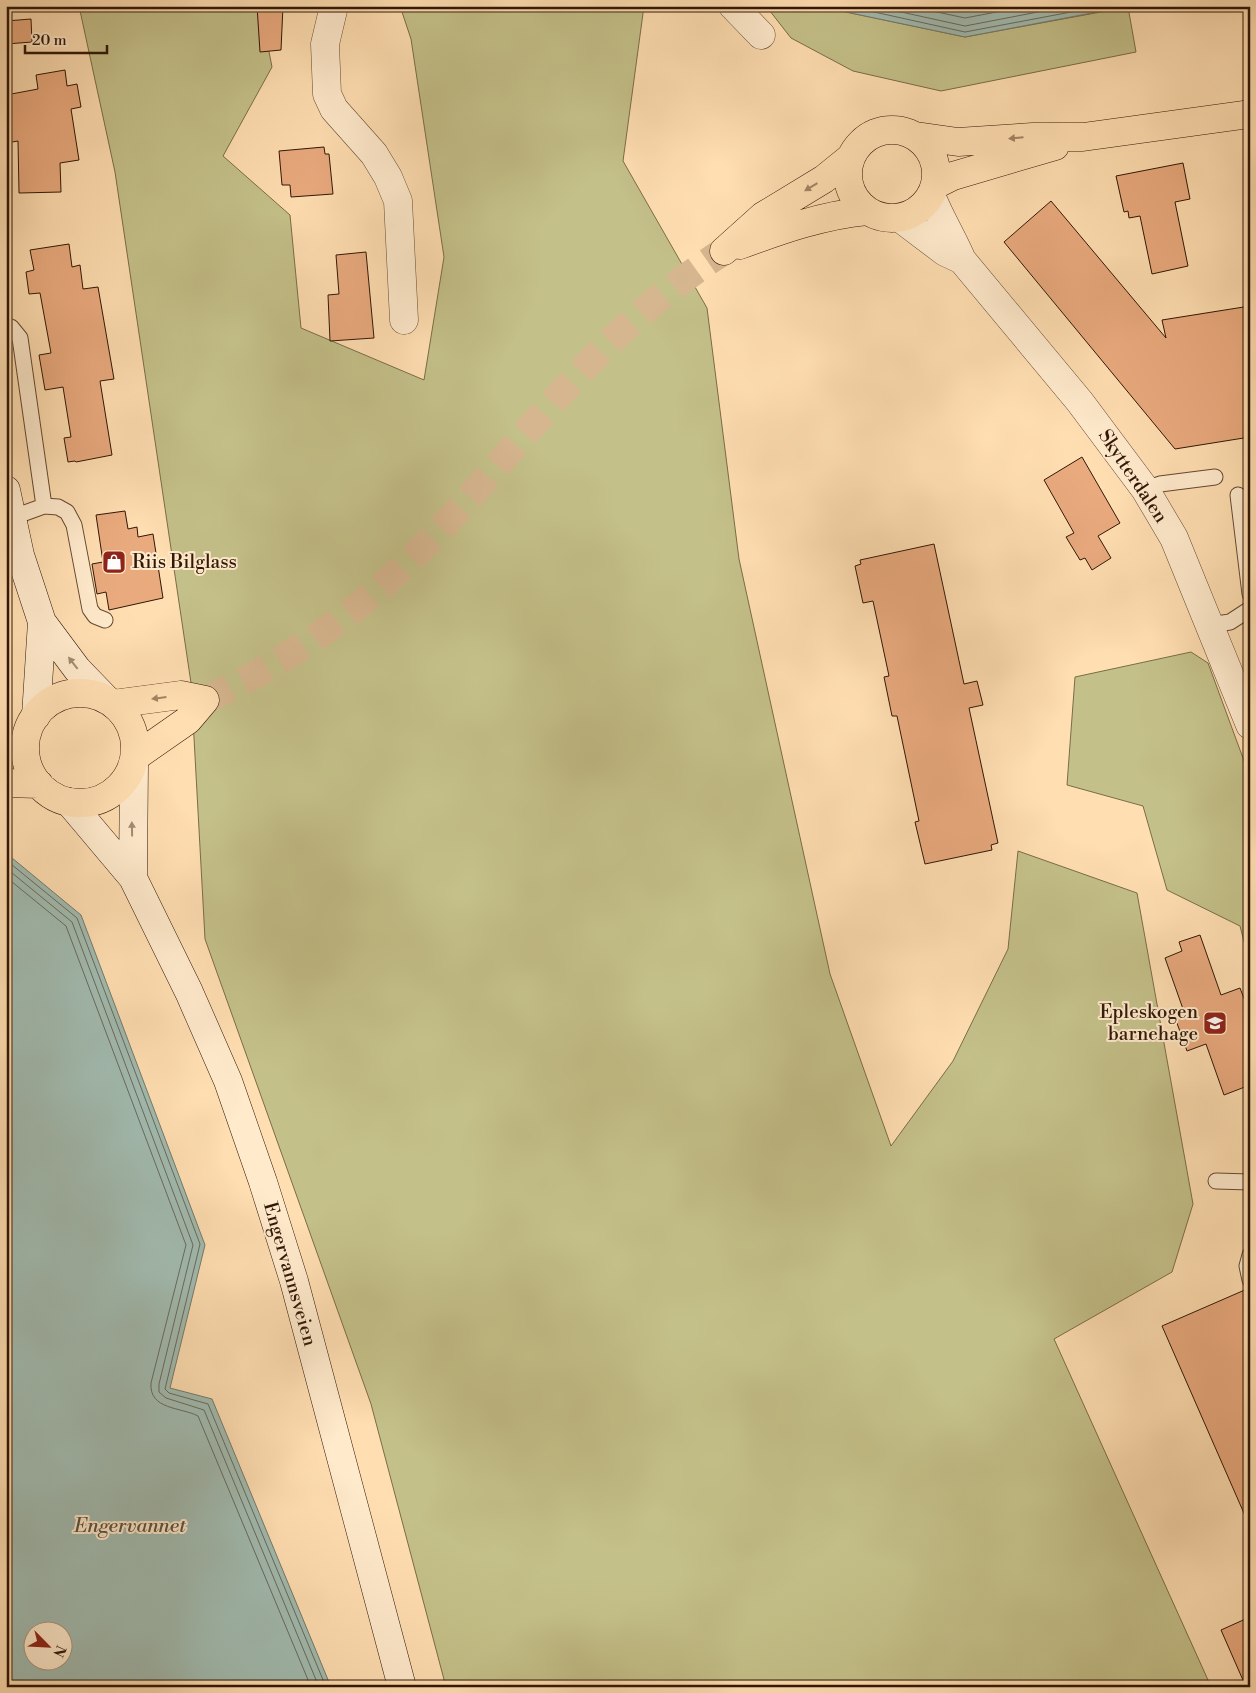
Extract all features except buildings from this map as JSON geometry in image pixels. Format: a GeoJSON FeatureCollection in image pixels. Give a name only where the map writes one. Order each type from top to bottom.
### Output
{"type":"FeatureCollection","features":[{"type":"Feature","properties":{"kind":"main road"},"geometry":{"type":"LineString","coordinates":[[334,6],[325,44],[327,94],[334,110],[374,154],[388,177],[398,201],[404,320]]}},
{"type":"Feature","properties":{"kind":"main road"},"geometry":{"type":"LineString","coordinates":[[733,6],[761,35]]}},
{"type":"Feature","properties":{"kind":"main road"},"geometry":{"type":"LineString","coordinates":[[867,211],[827,217],[775,232],[724,251],[763,216],[824,179],[850,158],[864,139],[878,131],[902,130],[916,136],[958,142],[1033,137],[1083,137],[1250,114]]}},
{"type":"Feature","properties":{"kind":"main road"},"geometry":{"type":"LineString","coordinates":[[916,136],[928,148],[935,162],[933,190]]}},
{"type":"Feature","properties":{"kind":"main road"},"geometry":{"type":"LineString","coordinates":[[850,158],[847,174],[849,187],[858,203],[867,211],[885,218],[900,218],[919,209],[933,190],[953,176],[1083,137]]}},
{"type":"Feature","properties":{"kind":"main road","name":"Skytterdalen"},"geometry":{"type":"LineString","coordinates":[[933,190],[943,224],[955,242],[962,260],[1080,402],[1145,489],[1174,538],[1250,725]]}},
{"type":"Feature","properties":{"kind":"main road","name":"Skytterdalen"},"geometry":{"type":"LineString","coordinates":[[900,218],[945,252],[962,260]]}},
{"type":"Feature","properties":{"kind":"main road"},"geometry":{"type":"LineString","coordinates":[[6,490],[20,555],[42,622],[77,669],[124,714],[131,727],[135,742],[134,760],[126,778],[115,790],[102,799],[86,803],[69,802],[52,796],[38,784],[30,772],[26,758],[24,727],[42,622]]}},
{"type":"Feature","properties":{"kind":"main road"},"geometry":{"type":"LineString","coordinates":[[24,727],[50,702],[68,694],[87,693],[109,701],[181,695],[205,700],[188,720],[134,760]]}},
{"type":"Feature","properties":{"kind":"main road","name":"Engervannsveien"},"geometry":{"type":"LineString","coordinates":[[133,878],[134,760]]}},
{"type":"Feature","properties":{"kind":"main road"},"geometry":{"type":"LineString","coordinates":[[6,783],[38,784]]}},
{"type":"Feature","properties":{"kind":"main road","name":"Engervannsveien"},"geometry":{"type":"LineString","coordinates":[[69,802],[133,878],[189,992],[228,1081],[263,1182],[294,1281],[402,1687]]}},
{"type":"Feature","properties":{"kind":"lane"},"geometry":{"type":"LineString","coordinates":[[6,326],[11,327],[20,338],[44,506]]}},
{"type":"Feature","properties":{"kind":"lane"},"geometry":{"type":"LineString","coordinates":[[1145,489],[1160,484],[1215,477]]}},
{"type":"Feature","properties":{"kind":"lane"},"geometry":{"type":"LineString","coordinates":[[1238,495],[1250,594]]}},
{"type":"Feature","properties":{"kind":"lane"},"geometry":{"type":"LineString","coordinates":[[11,518],[44,506],[58,507],[67,512],[74,525],[90,609],[95,616],[105,620]]}},
{"type":"Feature","properties":{"kind":"lane"},"geometry":{"type":"LineString","coordinates":[[1209,625],[1230,622],[1250,609]]}},
{"type":"Feature","properties":{"kind":"lane"},"geometry":{"type":"LineString","coordinates":[[1216,1181],[1250,1182]]}},
{"type":"Feature","properties":{"kind":"lane"},"geometry":{"type":"LineString","coordinates":[[1250,1255],[1247,1266],[1250,1280]]}},
{"type":"Feature","properties":{"kind":"shaded area"},"geometry":{"type":"Polygon","coordinates":[[[79,6],[260,6],[272,67],[223,156],[290,215],[301,328],[424,380],[444,257],[411,39],[400,6],[644,6],[623,161],[707,308],[739,559],[830,974],[891,1146],[953,1061],[1008,949],[1018,851],[1137,893],[1193,1204],[1172,1272],[1054,1339],[1208,1680],[1209,1687],[446,1687],[371,1404],[205,939],[191,683],[115,172],[79,6]]]}},
{"type":"Feature","properties":{"kind":"shaded area"},"geometry":{"type":"Polygon","coordinates":[[[766,6],[837,6],[846,12],[965,37],[1128,7],[1136,52],[941,91],[853,71],[791,38],[766,6]]]}},
{"type":"Feature","properties":{"kind":"shaded area"},"geometry":{"type":"Polygon","coordinates":[[[1191,652],[1208,663],[1250,777],[1250,965],[1240,926],[1167,890],[1143,806],[1067,785],[1075,677],[1191,652]]]}},
{"type":"Feature","properties":{"kind":"water"},"geometry":{"type":"Polygon","coordinates":[[[837,6],[1129,6],[965,37],[846,12],[837,6]]]}},
{"type":"Feature","properties":{"kind":"water","name":"Engervannet"},"geometry":{"type":"Polygon","coordinates":[[[6,853],[81,915],[205,1245],[170,1388],[212,1399],[331,1687],[6,1687],[6,853]]]}},
{"type":"Feature","properties":{"kind":"tunnel"},"geometry":{"type":"LineString","coordinates":[[205,700],[284,658],[333,625],[380,588],[430,540],[559,396],[612,340],[666,292],[724,251]]}},
{"type":"Feature","properties":{"kind":"place","name":"Riis Bilglass"},"geometry":{"type":"Point","coordinates":[114,562]}},
{"type":"Feature","properties":{"kind":"place","name":"Epleskogen barnehage"},"geometry":{"type":"Point","coordinates":[1215,1023]}}]}
